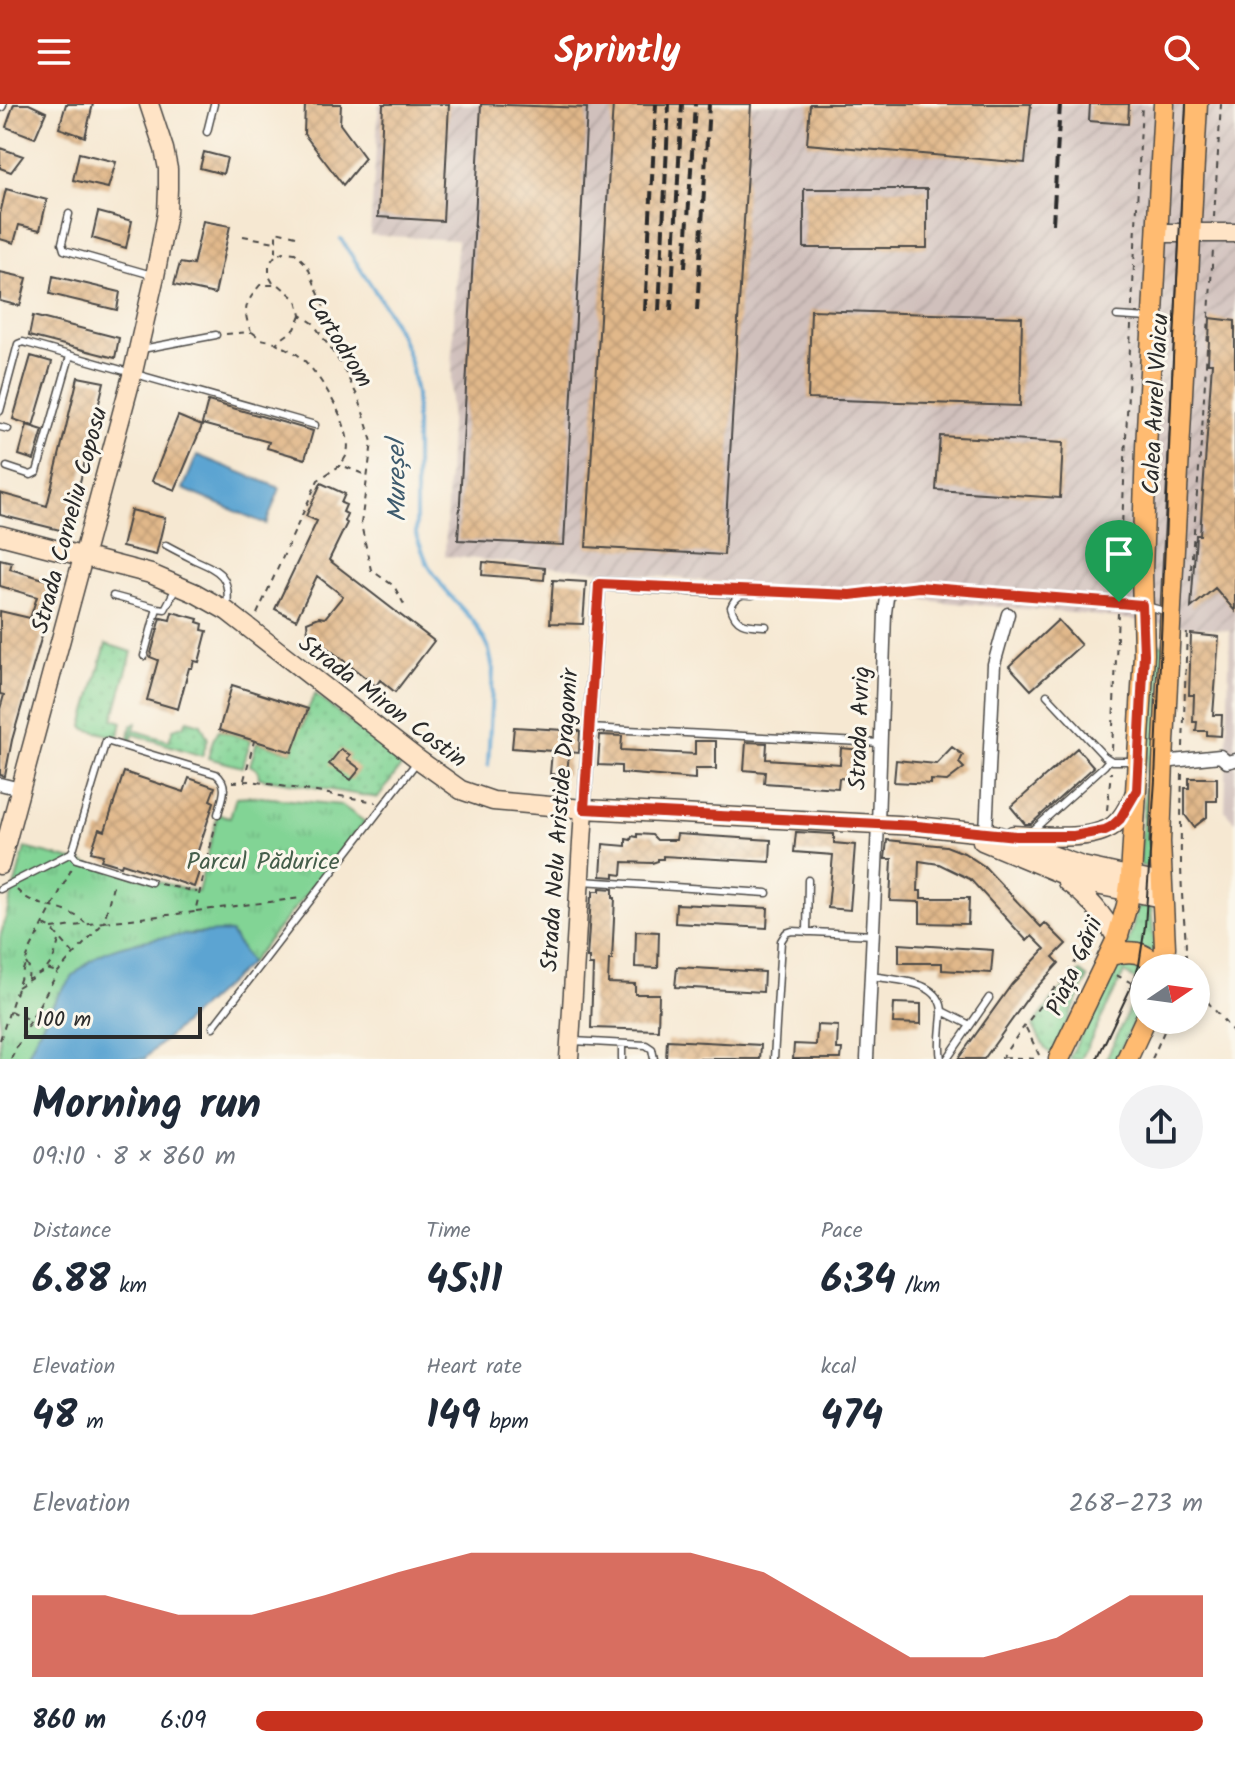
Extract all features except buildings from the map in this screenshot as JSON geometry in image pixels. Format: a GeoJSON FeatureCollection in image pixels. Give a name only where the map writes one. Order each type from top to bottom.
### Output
{"type":"FeatureCollection","features":[{"type":"Feature","properties":{"kind":"main road","name":"Calea Aurel Vlaicu"},"geometry":{"type":"LineString","coordinates":[[1130,885],[1144,654],[1142,605],[1146,448],[1142,317],[1157,233],[1164,104]]}},
{"type":"Feature","properties":{"kind":"main road","name":"Calea Aurel Vlaicu"},"geometry":{"type":"LineString","coordinates":[[1162,891],[1160,842],[1172,761],[1170,612],[1197,104]]}},
{"type":"Feature","properties":{"kind":"main road","name":"Strada Corneliu Coposu"},"geometry":{"type":"LineString","coordinates":[[0,865],[133,372],[155,276],[167,213],[168,169],[154,106]]}},
{"type":"Feature","properties":{"kind":"main road"},"geometry":{"type":"LineString","coordinates":[[1157,233],[1235,233]]}},
{"type":"Feature","properties":{"kind":"main road","name":"Strada Miron Costin"},"geometry":{"type":"LineString","coordinates":[[0,535],[151,574],[227,611],[419,760],[461,790],[480,797],[507,803],[584,809],[990,833],[1130,885]]}},
{"type":"Feature","properties":{"kind":"main road"},"geometry":{"type":"LineString","coordinates":[[990,833],[1074,836],[1093,833],[1111,827],[1120,819],[1137,790]]}},
{"type":"Feature","properties":{"kind":"main road","name":"Strada Nelu Aristide Dragomir"},"geometry":{"type":"LineString","coordinates":[[569,1050],[584,809]]}},
{"type":"Feature","properties":{"kind":"main road","name":"Strada Miron Costin"},"geometry":{"type":"LineString","coordinates":[[963,830],[1081,882],[1130,885],[1162,891]]}},
{"type":"Feature","properties":{"kind":"main road"},"geometry":{"type":"LineString","coordinates":[[1051,871],[1088,899],[1108,923],[1114,947],[1140,954]]}},
{"type":"Feature","properties":{"kind":"main road","name":"Piața Gării"},"geometry":{"type":"LineString","coordinates":[[1059,1059],[1114,947],[1130,885]]}},
{"type":"Feature","properties":{"kind":"main road"},"geometry":{"type":"LineString","coordinates":[[1162,891],[1164,954]]}},
{"type":"Feature","properties":{"kind":"main road"},"geometry":{"type":"LineString","coordinates":[[1127,1059],[1139,1034]]}},
{"type":"Feature","properties":{"kind":"street","name":"Strada Nelu Aristide Dragomir"},"geometry":{"type":"LineString","coordinates":[[584,809],[599,584],[752,592]]}},
{"type":"Feature","properties":{"kind":"street","name":"Strada Avrig"},"geometry":{"type":"LineString","coordinates":[[867,1059],[888,590]]}},
{"type":"Feature","properties":{"kind":"street"},"geometry":{"type":"LineString","coordinates":[[990,833],[994,664],[1008,614]]}},
{"type":"Feature","properties":{"kind":"street"},"geometry":{"type":"LineString","coordinates":[[1172,761],[1220,756],[1227,762],[1235,760]]}},
{"type":"Feature","properties":{"kind":"street"},"geometry":{"type":"LineString","coordinates":[[0,784],[20,789]]}},
{"type":"Feature","properties":{"kind":"lane"},"geometry":{"type":"LineString","coordinates":[[207,132],[214,104]]}},
{"type":"Feature","properties":{"kind":"lane"},"geometry":{"type":"LineString","coordinates":[[69,214],[62,243],[64,250],[155,276]]}},
{"type":"Feature","properties":{"kind":"lane"},"geometry":{"type":"LineString","coordinates":[[1117,316],[1142,317]]}},
{"type":"Feature","properties":{"kind":"lane"},"geometry":{"type":"LineString","coordinates":[[138,350],[216,335]]}},
{"type":"Feature","properties":{"kind":"lane"},"geometry":{"type":"LineString","coordinates":[[0,411],[20,342],[315,425]]}},
{"type":"Feature","properties":{"kind":"lane","name":"Strada Corneliu Coposu"},"geometry":{"type":"LineString","coordinates":[[7,467],[31,475],[37,472],[70,356]]}},
{"type":"Feature","properties":{"kind":"lane"},"geometry":{"type":"LineString","coordinates":[[166,545],[216,569],[226,581],[229,593],[227,611]]}},
{"type":"Feature","properties":{"kind":"lane"},"geometry":{"type":"LineString","coordinates":[[113,596],[165,609],[178,585]]}},
{"type":"Feature","properties":{"kind":"lane"},"geometry":{"type":"LineString","coordinates":[[766,626],[736,619],[731,607],[734,600],[743,593],[752,592],[850,595],[919,587],[1119,602],[1170,612]]}},
{"type":"Feature","properties":{"kind":"lane"},"geometry":{"type":"LineString","coordinates":[[144,656],[157,608]]}},
{"type":"Feature","properties":{"kind":"lane"},"geometry":{"type":"LineString","coordinates":[[1047,695],[1109,760],[1138,761]]}},
{"type":"Feature","properties":{"kind":"lane"},"geometry":{"type":"LineString","coordinates":[[589,728],[881,743]]}},
{"type":"Feature","properties":{"kind":"lane"},"geometry":{"type":"LineString","coordinates":[[73,856],[106,741],[216,774],[225,785],[218,814]]}},
{"type":"Feature","properties":{"kind":"lane"},"geometry":{"type":"LineString","coordinates":[[213,1027],[419,760]]}},
{"type":"Feature","properties":{"kind":"lane"},"geometry":{"type":"LineString","coordinates":[[1027,835],[1109,760]]}},
{"type":"Feature","properties":{"kind":"lane"},"geometry":{"type":"LineString","coordinates":[[0,889],[73,856],[151,882]]}},
{"type":"Feature","properties":{"kind":"lane"},"geometry":{"type":"LineString","coordinates":[[579,880],[767,893]]}},
{"type":"Feature","properties":{"kind":"lane"},"geometry":{"type":"LineString","coordinates":[[807,932],[808,880]]}},
{"type":"Feature","properties":{"kind":"lane"},"geometry":{"type":"LineString","coordinates":[[774,1059],[781,941],[786,933],[874,935]]}},
{"type":"Feature","properties":{"kind":"lane"},"geometry":{"type":"LineString","coordinates":[[872,976],[919,985],[940,998],[941,1059]]}},
{"type":"Feature","properties":{"kind":"lane"},"geometry":{"type":"LineString","coordinates":[[947,1059],[989,998]]}},
{"type":"Feature","properties":{"kind":"lane"},"geometry":{"type":"LineString","coordinates":[[942,1011],[970,1025]]}},
{"type":"Feature","properties":{"kind":"lane"},"geometry":{"type":"LineString","coordinates":[[569,1050],[622,1044],[646,1045],[652,1049],[654,1059]]}},
{"type":"Feature","properties":{"kind":"lane"},"geometry":{"type":"LineString","coordinates":[[622,1044],[622,1059]]}},
{"type":"Feature","properties":{"kind":"path"},"geometry":{"type":"LineString","coordinates":[[1113,694],[1142,317],[1142,104]]}},
{"type":"Feature","properties":{"kind":"path"},"geometry":{"type":"LineString","coordinates":[[1214,218],[1221,104]]}},
{"type":"Feature","properties":{"kind":"path"},"geometry":{"type":"LineString","coordinates":[[276,255],[276,231],[296,236]]}},
{"type":"Feature","properties":{"kind":"path"},"geometry":{"type":"LineString","coordinates":[[243,236],[276,243]]}},
{"type":"Feature","properties":{"kind":"path"},"geometry":{"type":"LineString","coordinates":[[1190,581],[1213,249]]}},
{"type":"Feature","properties":{"kind":"path"},"geometry":{"type":"LineString","coordinates":[[274,285],[269,276],[269,264],[276,255],[295,253],[307,265],[347,364],[345,372]]}},
{"type":"Feature","properties":{"kind":"path","name":"Cartodrom"},"geometry":{"type":"LineString","coordinates":[[251,332],[245,318],[247,302],[260,285],[279,285],[297,300],[301,315],[313,323],[345,372],[359,399],[372,442],[361,524],[371,570],[394,586],[405,606]]}},
{"type":"Feature","properties":{"kind":"path"},"geometry":{"type":"LineString","coordinates":[[276,343],[295,329],[301,315]]}},
{"type":"Feature","properties":{"kind":"path"},"geometry":{"type":"LineString","coordinates":[[216,335],[251,332],[298,355],[336,407],[348,439],[347,454],[341,465],[318,480],[250,630]]}},
{"type":"Feature","properties":{"kind":"path"},"geometry":{"type":"LineString","coordinates":[[341,465],[368,476]]}},
{"type":"Feature","properties":{"kind":"path"},"geometry":{"type":"LineString","coordinates":[[1099,567],[1120,576]]}},
{"type":"Feature","properties":{"kind":"path"},"geometry":{"type":"LineString","coordinates":[[1186,954],[1180,831],[1172,761],[1187,625]]}},
{"type":"Feature","properties":{"kind":"path"},"geometry":{"type":"LineString","coordinates":[[243,781],[254,741]]}},
{"type":"Feature","properties":{"kind":"path"},"geometry":{"type":"LineString","coordinates":[[225,785],[243,781],[385,803]]}},
{"type":"Feature","properties":{"kind":"path"},"geometry":{"type":"LineString","coordinates":[[195,912],[218,814]]}},
{"type":"Feature","properties":{"kind":"path"},"geometry":{"type":"LineString","coordinates":[[0,1040],[26,961],[73,856]]}},
{"type":"Feature","properties":{"kind":"path"},"geometry":{"type":"LineString","coordinates":[[11,1059],[58,972],[104,922],[116,872]]}},
{"type":"Feature","properties":{"kind":"path"},"geometry":{"type":"LineString","coordinates":[[151,882],[198,893]]}},
{"type":"Feature","properties":{"kind":"path"},"geometry":{"type":"LineString","coordinates":[[11,883],[22,895],[44,906],[66,910],[86,924]]}},
{"type":"Feature","properties":{"kind":"path"},"geometry":{"type":"LineString","coordinates":[[52,929],[314,896]]}},
{"type":"Feature","properties":{"kind":"path"},"geometry":{"type":"LineString","coordinates":[[44,925],[52,929],[74,954]]}},
{"type":"Feature","properties":{"kind":"path"},"geometry":{"type":"LineString","coordinates":[[16,987],[47,969],[60,939]]}},
{"type":"Feature","properties":{"kind":"path"},"geometry":{"type":"LineString","coordinates":[[1002,1058],[1080,954]]}},
{"type":"Feature","properties":{"kind":"path"},"geometry":{"type":"LineString","coordinates":[[26,961],[28,981]]}},
{"type":"Feature","properties":{"kind":"path"},"geometry":{"type":"LineString","coordinates":[[47,969],[58,972]]}},
{"type":"Feature","properties":{"kind":"path"},"geometry":{"type":"LineString","coordinates":[[1210,1005],[1235,1034]]}},
{"type":"Feature","properties":{"kind":"path"},"geometry":{"type":"LineString","coordinates":[[9,1011],[30,1021]]}},
{"type":"Feature","properties":{"kind":"path"},"geometry":{"type":"LineString","coordinates":[[1002,1058],[1040,1059],[1025,1026]]}},
{"type":"Feature","properties":{"kind":"path"},"geometry":{"type":"LineString","coordinates":[[1152,1059],[1163,1034]]}},
{"type":"Feature","properties":{"kind":"shaded area"},"geometry":{"type":"Polygon","coordinates":[[[379,104],[1235,104],[1235,637],[1230,631],[1072,613],[445,556],[457,240],[370,235],[379,104]]]}},
{"type":"Feature","properties":{"kind":"shaded area"},"geometry":{"type":"Polygon","coordinates":[[[1230,631],[1235,637],[1235,822],[1225,811],[1230,631]]]}},
{"type":"Feature","properties":{"kind":"green space"},"geometry":{"type":"Polygon","coordinates":[[[106,644],[132,652],[113,719],[122,722],[116,737],[83,726],[106,644]]]}},
{"type":"Feature","properties":{"kind":"green space"},"geometry":{"type":"Polygon","coordinates":[[[1154,644],[1165,645],[1153,863],[1147,867],[1140,865],[1154,644]]]}},
{"type":"Feature","properties":{"kind":"green space"},"geometry":{"type":"Polygon","coordinates":[[[315,694],[403,764],[378,798],[259,778],[258,770],[250,765],[257,742],[292,752],[294,724],[303,726],[315,694]]]}},
{"type":"Feature","properties":{"kind":"green space"},"geometry":{"type":"Polygon","coordinates":[[[187,720],[201,724],[208,739],[202,756],[133,734],[131,742],[129,739],[131,725],[136,723],[134,730],[169,741],[173,729],[183,726],[187,720]]]}},
{"type":"Feature","properties":{"kind":"green space"},"geometry":{"type":"Polygon","coordinates":[[[219,730],[251,740],[242,767],[208,758],[219,730]]]}},
{"type":"Feature","properties":{"kind":"green space","name":"Parcul Pădurice"},"geometry":{"type":"Polygon","coordinates":[[[236,797],[341,805],[365,822],[250,963],[231,933],[196,933],[123,946],[47,1016],[26,1059],[0,1059],[0,938],[25,848],[198,892],[218,814],[230,817],[236,797]]]}},
{"type":"Feature","properties":{"kind":"green space"},"geometry":{"type":"Polygon","coordinates":[[[1137,907],[1151,907],[1155,953],[1126,948],[1137,907]]]}},
{"type":"Feature","properties":{"kind":"green space"},"geometry":{"type":"Polygon","coordinates":[[[1130,958],[1130,977],[1124,973],[1081,1059],[1069,1059],[1119,960],[1130,958]]]}},
{"type":"Feature","properties":{"kind":"green space"},"geometry":{"type":"Polygon","coordinates":[[[1080,972],[1088,978],[1052,1054],[1046,1050],[1033,1026],[1053,999],[1080,972]]]}},
{"type":"Feature","properties":{"kind":"green space"},"geometry":{"type":"Polygon","coordinates":[[[1130,1007],[1130,1030],[1116,1059],[1106,1059],[1130,1007]]]}},
{"type":"Feature","properties":{"kind":"water"},"geometry":{"type":"Polygon","coordinates":[[[197,455],[280,488],[266,524],[183,489],[197,455]]]}},
{"type":"Feature","properties":{"kind":"water"},"geometry":{"type":"Polygon","coordinates":[[[231,933],[250,963],[144,1059],[26,1059],[60,993],[78,972],[99,955],[142,941],[231,933]]]}},
{"type":"Feature","properties":{"kind":"waterway","name":"Mureșel"},"geometry":{"type":"LineString","coordinates":[[341,239],[386,308],[405,345],[412,369],[416,395],[416,535],[428,565],[445,590],[474,622],[488,646],[493,669],[488,765]]}},
{"type":"Feature","properties":{"kind":"tram line"},"geometry":{"type":"LineString","coordinates":[[1097,1059],[1133,983],[1145,926],[1155,780],[1186,104]]}},
{"type":"Feature","properties":{"kind":"railway"},"geometry":{"type":"LineString","coordinates":[[645,311],[656,104]]}},
{"type":"Feature","properties":{"kind":"railway"},"geometry":{"type":"LineString","coordinates":[[659,311],[669,104]]}},
{"type":"Feature","properties":{"kind":"railway"},"geometry":{"type":"LineString","coordinates":[[671,311],[682,104]]}},
{"type":"Feature","properties":{"kind":"railway"},"geometry":{"type":"LineString","coordinates":[[685,268],[695,104]]}},
{"type":"Feature","properties":{"kind":"railway"},"geometry":{"type":"LineString","coordinates":[[697,311],[709,104]]}},
{"type":"Feature","properties":{"kind":"railway"},"geometry":{"type":"LineString","coordinates":[[1053,224],[1060,104]]}},
{"type":"Feature","properties":{"kind":"route"},"geometry":{"type":"LineString","coordinates":[[599,584],[850,595],[919,587],[1119,602],[1142,605],[1144,654],[1137,790],[1120,819],[1111,827],[1074,836],[1016,836],[941,827],[584,809],[599,584]]}}]}
